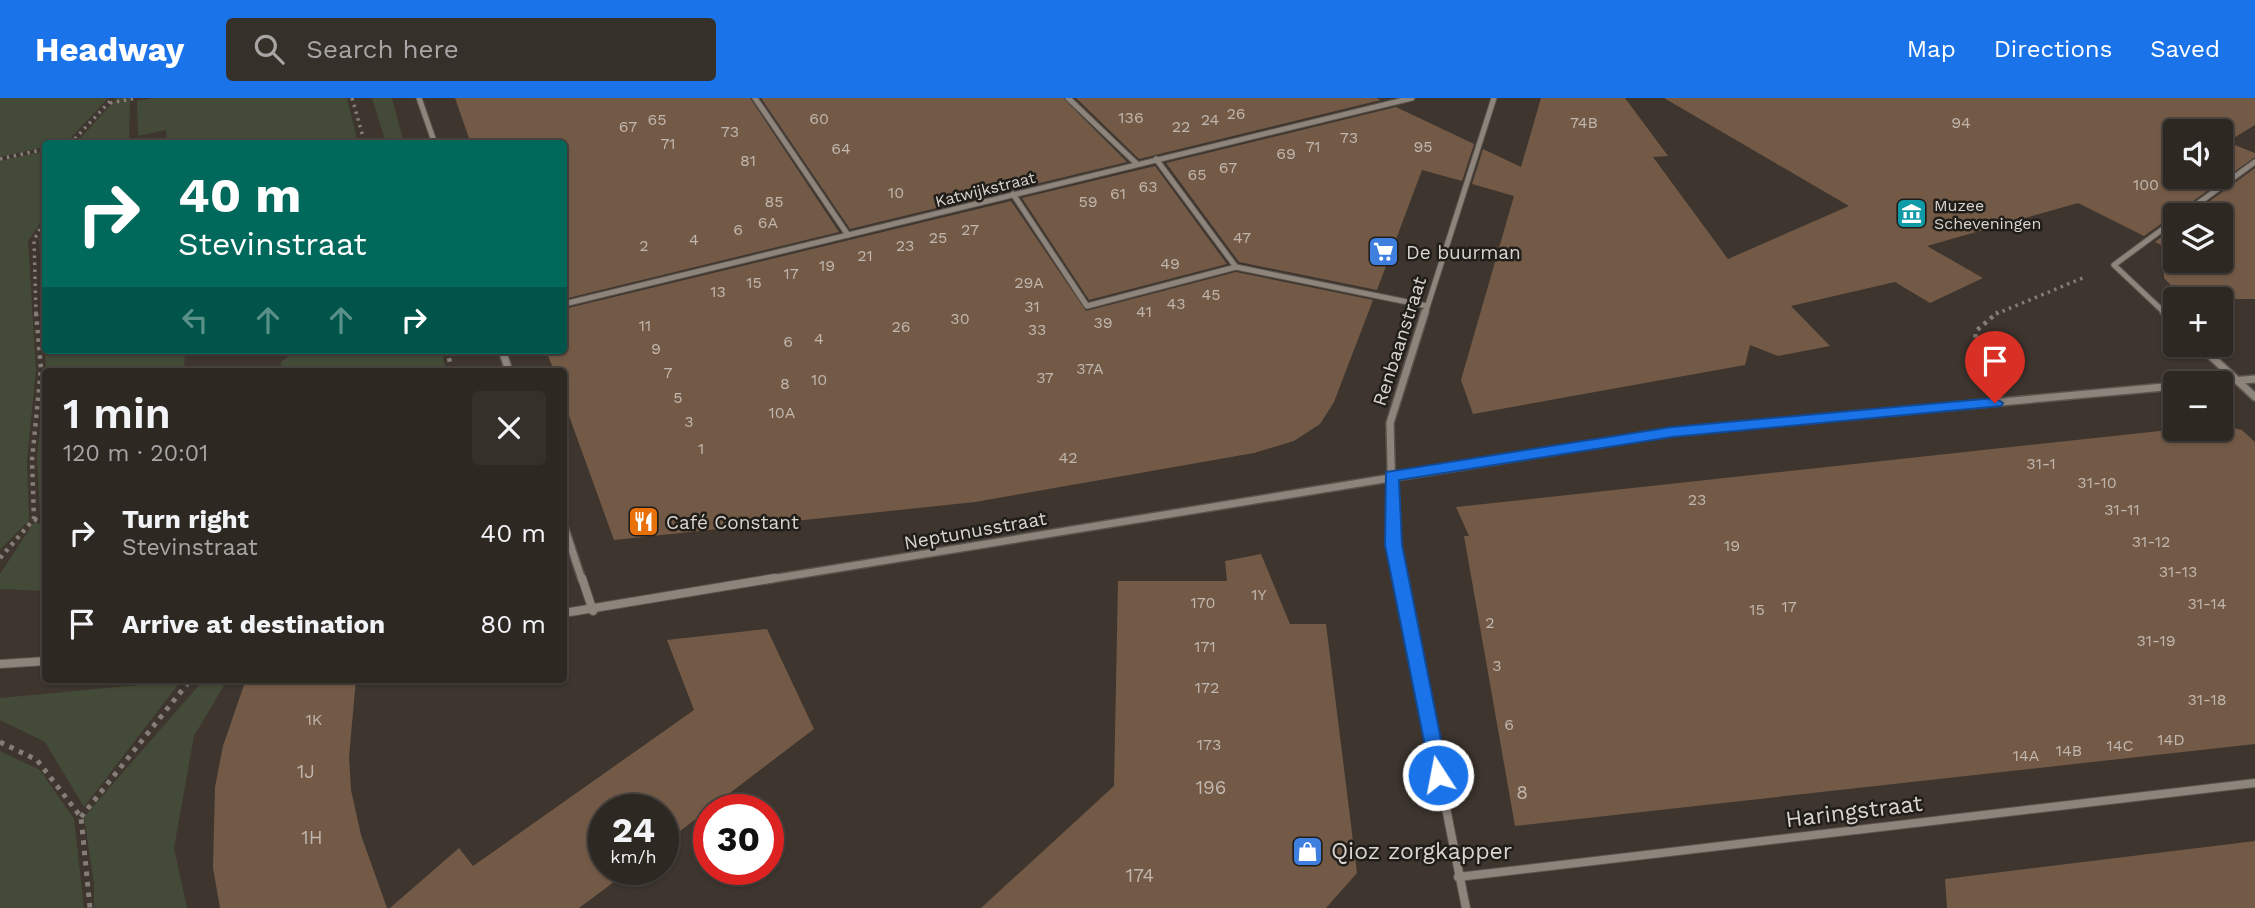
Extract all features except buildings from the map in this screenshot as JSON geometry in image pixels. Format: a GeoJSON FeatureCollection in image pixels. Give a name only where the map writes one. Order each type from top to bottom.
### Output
{"type":"FeatureCollection","features":[{"type":"Feature","properties":{"kind":"street"},"geometry":{"type":"LineString","coordinates":[[419,98],[434,140]]}},
{"type":"Feature","properties":{"kind":"street"},"geometry":{"type":"LineString","coordinates":[[755,98],[848,235]]}},
{"type":"Feature","properties":{"kind":"street"},"geometry":{"type":"LineString","coordinates":[[1068,98],[1137,164]]}},
{"type":"Feature","properties":{"kind":"street","name":"Katwijkstraat"},"geometry":{"type":"LineString","coordinates":[[567,303],[1412,98]]}},
{"type":"Feature","properties":{"kind":"street","name":"Renbaanstraat"},"geometry":{"type":"LineString","coordinates":[[1466,908],[1393,545],[1390,423],[1494,98]]}},
{"type":"Feature","properties":{"kind":"street"},"geometry":{"type":"LineString","coordinates":[[1156,159],[1236,267]]}},
{"type":"Feature","properties":{"kind":"street"},"geometry":{"type":"LineString","coordinates":[[2199,203],[2255,162]]}},
{"type":"Feature","properties":{"kind":"street"},"geometry":{"type":"LineString","coordinates":[[1013,194],[1087,306],[1236,267],[1427,306]]}},
{"type":"Feature","properties":{"kind":"street"},"geometry":{"type":"LineString","coordinates":[[2163,229],[2114,265],[2163,312]]}},
{"type":"Feature","properties":{"kind":"street"},"geometry":{"type":"LineString","coordinates":[[2212,357],[2255,397]]}},
{"type":"Feature","properties":{"kind":"street"},"geometry":{"type":"LineString","coordinates":[[2233,381],[2255,379]]}},
{"type":"Feature","properties":{"kind":"street","name":"Neptunusstraat"},"geometry":{"type":"LineString","coordinates":[[567,613],[593,611],[1391,476],[1672,432],[2163,387]]}},
{"type":"Feature","properties":{"kind":"street"},"geometry":{"type":"LineString","coordinates":[[567,535],[593,611]]}},
{"type":"Feature","properties":{"kind":"street"},"geometry":{"type":"LineString","coordinates":[[0,664],[42,661]]}},
{"type":"Feature","properties":{"kind":"street","name":"Haringstraat"},"geometry":{"type":"LineString","coordinates":[[1458,877],[2255,783]]}},
{"type":"Feature","properties":{"kind":"path"},"geometry":{"type":"LineString","coordinates":[[73,140],[113,98]]}},
{"type":"Feature","properties":{"kind":"path"},"geometry":{"type":"LineString","coordinates":[[110,103],[136,98]]}},
{"type":"Feature","properties":{"kind":"path"},"geometry":{"type":"LineString","coordinates":[[352,98],[364,140]]}},
{"type":"Feature","properties":{"kind":"path"},"geometry":{"type":"LineString","coordinates":[[0,159],[42,150]]}},
{"type":"Feature","properties":{"kind":"path"},"geometry":{"type":"LineString","coordinates":[[0,558],[34,519],[32,460],[41,369],[33,279],[33,240],[42,225]]}},
{"type":"Feature","properties":{"kind":"path"},"geometry":{"type":"LineString","coordinates":[[1995,403],[1974,355],[1976,331],[2000,311],[2114,265]]}},
{"type":"Feature","properties":{"kind":"path"},"geometry":{"type":"LineString","coordinates":[[34,519],[42,522]]}},
{"type":"Feature","properties":{"kind":"path"},"geometry":{"type":"LineString","coordinates":[[81,817],[188,683]]}},
{"type":"Feature","properties":{"kind":"path"},"geometry":{"type":"LineString","coordinates":[[0,742],[37,760],[81,817],[90,908]]}},
{"type":"Feature","properties":{"kind":"green space"},"geometry":{"type":"Polygon","coordinates":[[[0,98],[108,98],[69,140],[42,140],[42,148],[0,157],[0,98]]]}},
{"type":"Feature","properties":{"kind":"green space"},"geometry":{"type":"Polygon","coordinates":[[[117,98],[130,98],[129,140],[79,140],[117,98]]]}},
{"type":"Feature","properties":{"kind":"green space"},"geometry":{"type":"Polygon","coordinates":[[[153,98],[347,98],[357,140],[167,140],[166,130],[138,136],[137,101],[153,98]]]}},
{"type":"Feature","properties":{"kind":"green space"},"geometry":{"type":"Polygon","coordinates":[[[372,98],[392,98],[403,140],[385,140],[372,98]]]}},
{"type":"Feature","properties":{"kind":"green space"},"geometry":{"type":"Polygon","coordinates":[[[42,152],[42,220],[28,241],[36,370],[27,461],[29,520],[0,550],[0,161],[42,152]]]}},
{"type":"Feature","properties":{"kind":"green space"},"geometry":{"type":"Polygon","coordinates":[[[42,232],[42,296],[39,239],[42,232]]]}},
{"type":"Feature","properties":{"kind":"green space"},"geometry":{"type":"Polygon","coordinates":[[[45,354],[185,354],[184,368],[46,368],[45,354]]]}},
{"type":"Feature","properties":{"kind":"green space"},"geometry":{"type":"Polygon","coordinates":[[[292,354],[442,354],[445,368],[281,368],[281,362],[292,354]]]}},
{"type":"Feature","properties":{"kind":"green space"},"geometry":{"type":"Polygon","coordinates":[[[42,407],[42,516],[40,515],[37,458],[42,407]]]}},
{"type":"Feature","properties":{"kind":"green space"},"geometry":{"type":"Polygon","coordinates":[[[34,522],[42,525],[42,591],[0,589],[0,574],[34,522]]]}},
{"type":"Feature","properties":{"kind":"green space"},"geometry":{"type":"Polygon","coordinates":[[[179,683],[84,807],[45,742],[0,720],[0,698],[179,683]]]}},
{"type":"Feature","properties":{"kind":"green space"},"geometry":{"type":"Polygon","coordinates":[[[226,683],[194,736],[174,848],[187,908],[94,908],[94,884],[84,817],[200,684],[226,683]]]}},
{"type":"Feature","properties":{"kind":"green space"},"geometry":{"type":"Polygon","coordinates":[[[0,751],[40,770],[74,819],[84,908],[0,908],[0,751]]]}},
{"type":"Feature","properties":{"kind":"place","name":"Muzee Scheveningen"},"geometry":{"type":"Point","coordinates":[1911,214]}},
{"type":"Feature","properties":{"kind":"place","name":"De buurman"},"geometry":{"type":"Point","coordinates":[1383,252]}},
{"type":"Feature","properties":{"kind":"place","name":"Café Constant"},"geometry":{"type":"Point","coordinates":[643,522]}},
{"type":"Feature","properties":{"kind":"place","name":"Qioz zorgkapper"},"geometry":{"type":"Point","coordinates":[1308,851]}},
{"type":"Feature","properties":{"kind":"route"},"geometry":{"type":"LineString","coordinates":[[1438,775],[1393,545],[1391,476],[1672,432],[1995,403]]}}]}
